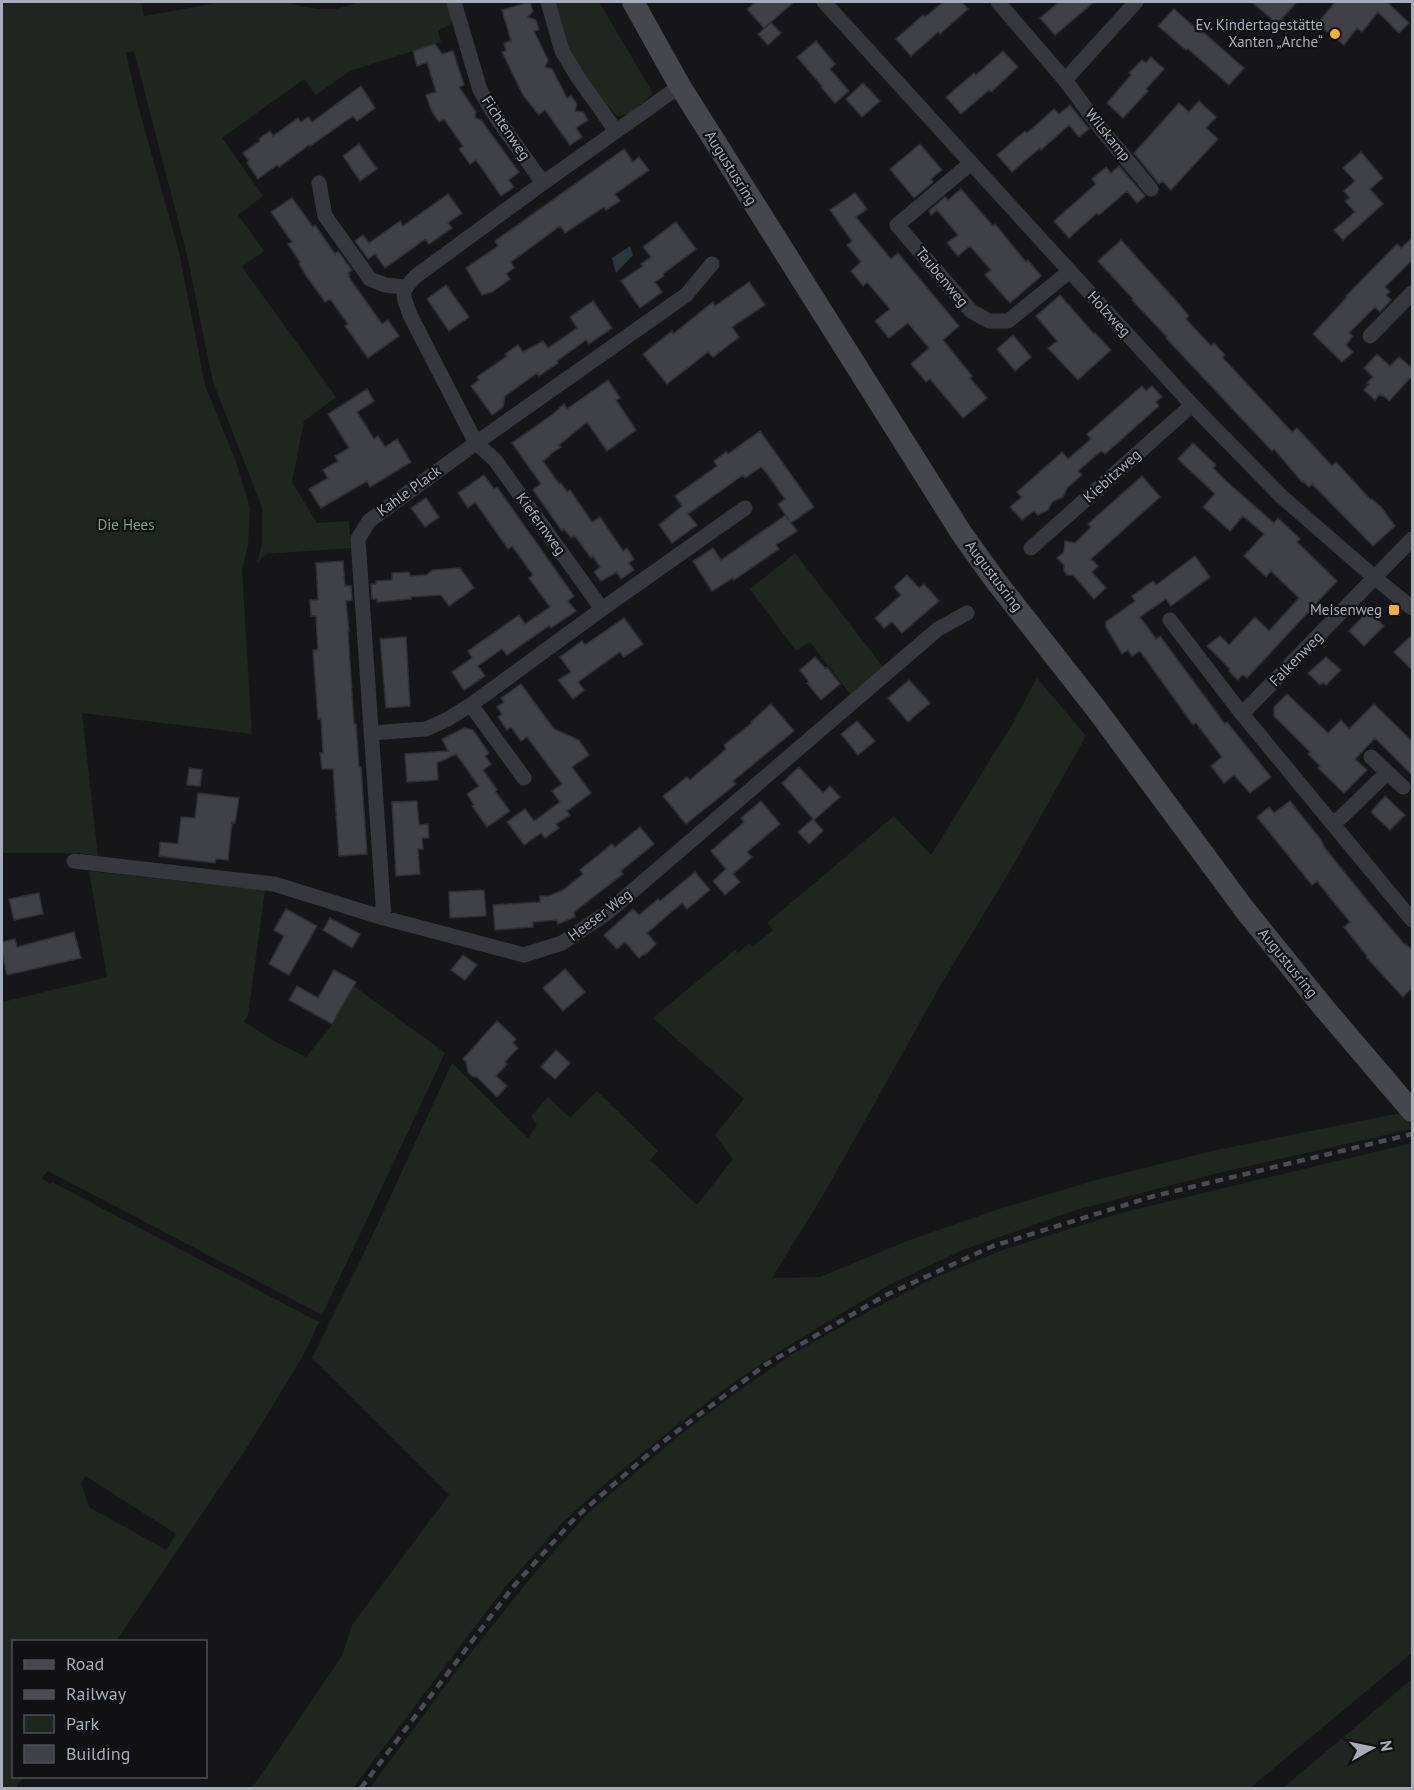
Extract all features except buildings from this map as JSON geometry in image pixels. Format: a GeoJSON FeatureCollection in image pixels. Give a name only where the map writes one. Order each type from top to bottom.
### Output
{"type":"FeatureCollection","features":[{"type":"Feature","properties":{"kind":"main road","name":"Augustusring"},"geometry":{"type":"LineString","coordinates":[[633,2],[680,86],[962,534],[995,580],[1097,710],[1245,910],[1324,1008],[1410,1107]]}},
{"type":"Feature","properties":{"kind":"street","name":"Fichtenweg"},"geometry":{"type":"LineString","coordinates":[[454,2],[480,90],[496,117],[543,183]]}},
{"type":"Feature","properties":{"kind":"street"},"geometry":{"type":"LineString","coordinates":[[548,2],[562,51],[616,131]]}},
{"type":"Feature","properties":{"kind":"street","name":"Holzweg"},"geometry":{"type":"LineString","coordinates":[[824,2],[1192,405],[1281,496],[1413,608]]}},
{"type":"Feature","properties":{"kind":"street","name":"Wilskamp"},"geometry":{"type":"LineString","coordinates":[[998,2],[1065,80],[1102,130],[1151,189]]}},
{"type":"Feature","properties":{"kind":"street"},"geometry":{"type":"LineString","coordinates":[[1065,80],[1136,2]]}},
{"type":"Feature","properties":{"kind":"street"},"geometry":{"type":"LineString","coordinates":[[476,443],[410,315],[404,296],[405,287],[416,276],[543,183],[680,86]]}},
{"type":"Feature","properties":{"kind":"street","name":"Taubenweg"},"geometry":{"type":"LineString","coordinates":[[971,163],[897,225],[971,311],[989,321],[1008,321],[1070,271]]}},
{"type":"Feature","properties":{"kind":"street"},"geometry":{"type":"LineString","coordinates":[[320,183],[325,216],[370,279],[385,285],[405,287]]}},
{"type":"Feature","properties":{"kind":"street","name":"Kahle Plack"},"geometry":{"type":"LineString","coordinates":[[384,918],[358,539],[369,521],[686,295],[712,264]]}},
{"type":"Feature","properties":{"kind":"street"},"geometry":{"type":"LineString","coordinates":[[1370,336],[1413,293]]}},
{"type":"Feature","properties":{"kind":"street","name":"Kiebitzweg"},"geometry":{"type":"LineString","coordinates":[[1031,548],[1192,405]]}},
{"type":"Feature","properties":{"kind":"street","name":"Kiefernweg"},"geometry":{"type":"LineString","coordinates":[[476,443],[495,460],[602,609]]}},
{"type":"Feature","properties":{"kind":"street"},"geometry":{"type":"LineString","coordinates":[[371,733],[426,729],[448,719],[471,705],[745,508]]}},
{"type":"Feature","properties":{"kind":"street"},"geometry":{"type":"LineString","coordinates":[[1375,578],[1413,539]]}},
{"type":"Feature","properties":{"kind":"street","name":"Falkenweg"},"geometry":{"type":"LineString","coordinates":[[1242,714],[1375,578]]}},
{"type":"Feature","properties":{"kind":"street","name":"Heeser Weg"},"geometry":{"type":"LineString","coordinates":[[74,861],[274,884],[384,918],[524,955],[562,943],[608,912],[938,629],[967,613]]}},
{"type":"Feature","properties":{"kind":"street"},"geometry":{"type":"LineString","coordinates":[[1170,620],[1242,714],[1413,920]]}},
{"type":"Feature","properties":{"kind":"street"},"geometry":{"type":"LineString","coordinates":[[471,705],[524,778]]}},
{"type":"Feature","properties":{"kind":"street"},"geometry":{"type":"LineString","coordinates":[[1371,757],[1403,787]]}},
{"type":"Feature","properties":{"kind":"street"},"geometry":{"type":"LineString","coordinates":[[1334,824],[1387,773]]}},
{"type":"Feature","properties":{"kind":"green space","name":"Die Hees"},"geometry":{"type":"Polygon","coordinates":[[[2,2],[141,2],[144,16],[223,2],[287,3],[317,9],[336,9],[360,2],[450,2],[453,12],[451,24],[438,31],[441,42],[350,71],[316,95],[304,79],[222,138],[263,196],[238,215],[264,251],[242,267],[336,397],[304,421],[292,482],[317,523],[349,521],[351,548],[266,554],[257,563],[262,544],[262,507],[213,382],[186,251],[134,51],[126,53],[137,102],[179,252],[205,385],[236,462],[250,508],[248,545],[242,571],[252,734],[82,713],[98,856],[78,853],[2,853],[2,2]]]}},
{"type":"Feature","properties":{"kind":"green space"},"geometry":{"type":"Polygon","coordinates":[[[554,2],[599,2],[653,93],[630,114],[617,116],[582,74],[567,47],[554,2]]]}},
{"type":"Feature","properties":{"kind":"green space"},"geometry":{"type":"Polygon","coordinates":[[[795,553],[883,667],[851,695],[810,642],[796,651],[750,589],[795,553]]]}},
{"type":"Feature","properties":{"kind":"green space"},"geometry":{"type":"Polygon","coordinates":[[[1037,678],[1086,736],[1011,869],[943,981],[825,1192],[772,1278],[820,1277],[907,1241],[999,1209],[1096,1180],[1212,1151],[1401,1113],[1412,1129],[1214,1174],[1076,1210],[960,1251],[889,1285],[791,1344],[737,1380],[673,1428],[562,1523],[505,1587],[353,1788],[252,1788],[342,1656],[352,1625],[449,1495],[312,1358],[367,1247],[452,1063],[528,1138],[537,1125],[531,1116],[548,1097],[570,1118],[597,1091],[658,1151],[650,1160],[697,1205],[733,1159],[715,1135],[744,1099],[653,1018],[735,950],[738,953],[749,943],[752,947],[773,930],[767,923],[894,816],[931,855],[1013,723],[1037,678]]]}},
{"type":"Feature","properties":{"kind":"green space"},"geometry":{"type":"Polygon","coordinates":[[[89,871],[265,890],[248,1015],[244,1022],[306,1057],[333,1024],[354,986],[445,1053],[322,1315],[48,1171],[42,1178],[319,1322],[304,1354],[248,1446],[117,1640],[12,1640],[12,1778],[23,1778],[15,1788],[2,1788],[2,1002],[107,977],[89,871]],[[86,1476],[81,1483],[89,1507],[166,1550],[176,1534],[86,1476]]]}},
{"type":"Feature","properties":{"kind":"green space"},"geometry":{"type":"Polygon","coordinates":[[[1412,1143],[1412,1653],[1250,1788],[370,1788],[454,1674],[533,1575],[588,1513],[676,1438],[794,1353],[932,1279],[1005,1249],[1124,1212],[1412,1143]]]}},
{"type":"Feature","properties":{"kind":"green space"},"geometry":{"type":"Polygon","coordinates":[[[1412,1679],[1412,1788],[1283,1788],[1412,1679]]]}},
{"type":"Feature","properties":{"kind":"shaded area"},"geometry":{"type":"Polygon","coordinates":[[[630,246],[633,255],[616,273],[612,258],[630,246]]]}},
{"type":"Feature","properties":{"kind":"railway"},"geometry":{"type":"LineString","coordinates":[[361,1788],[513,1587],[575,1518],[659,1445],[765,1365],[884,1296],[993,1246],[1154,1196],[1412,1134]]}},
{"type":"Feature","properties":{"kind":"place","name":"Ev. Kindertagestätte Xanten „Arche“"},"geometry":{"type":"Point","coordinates":[1335,34]}},
{"type":"Feature","properties":{"kind":"place","name":"Meisenweg"},"geometry":{"type":"Point","coordinates":[1394,610]}}]}
